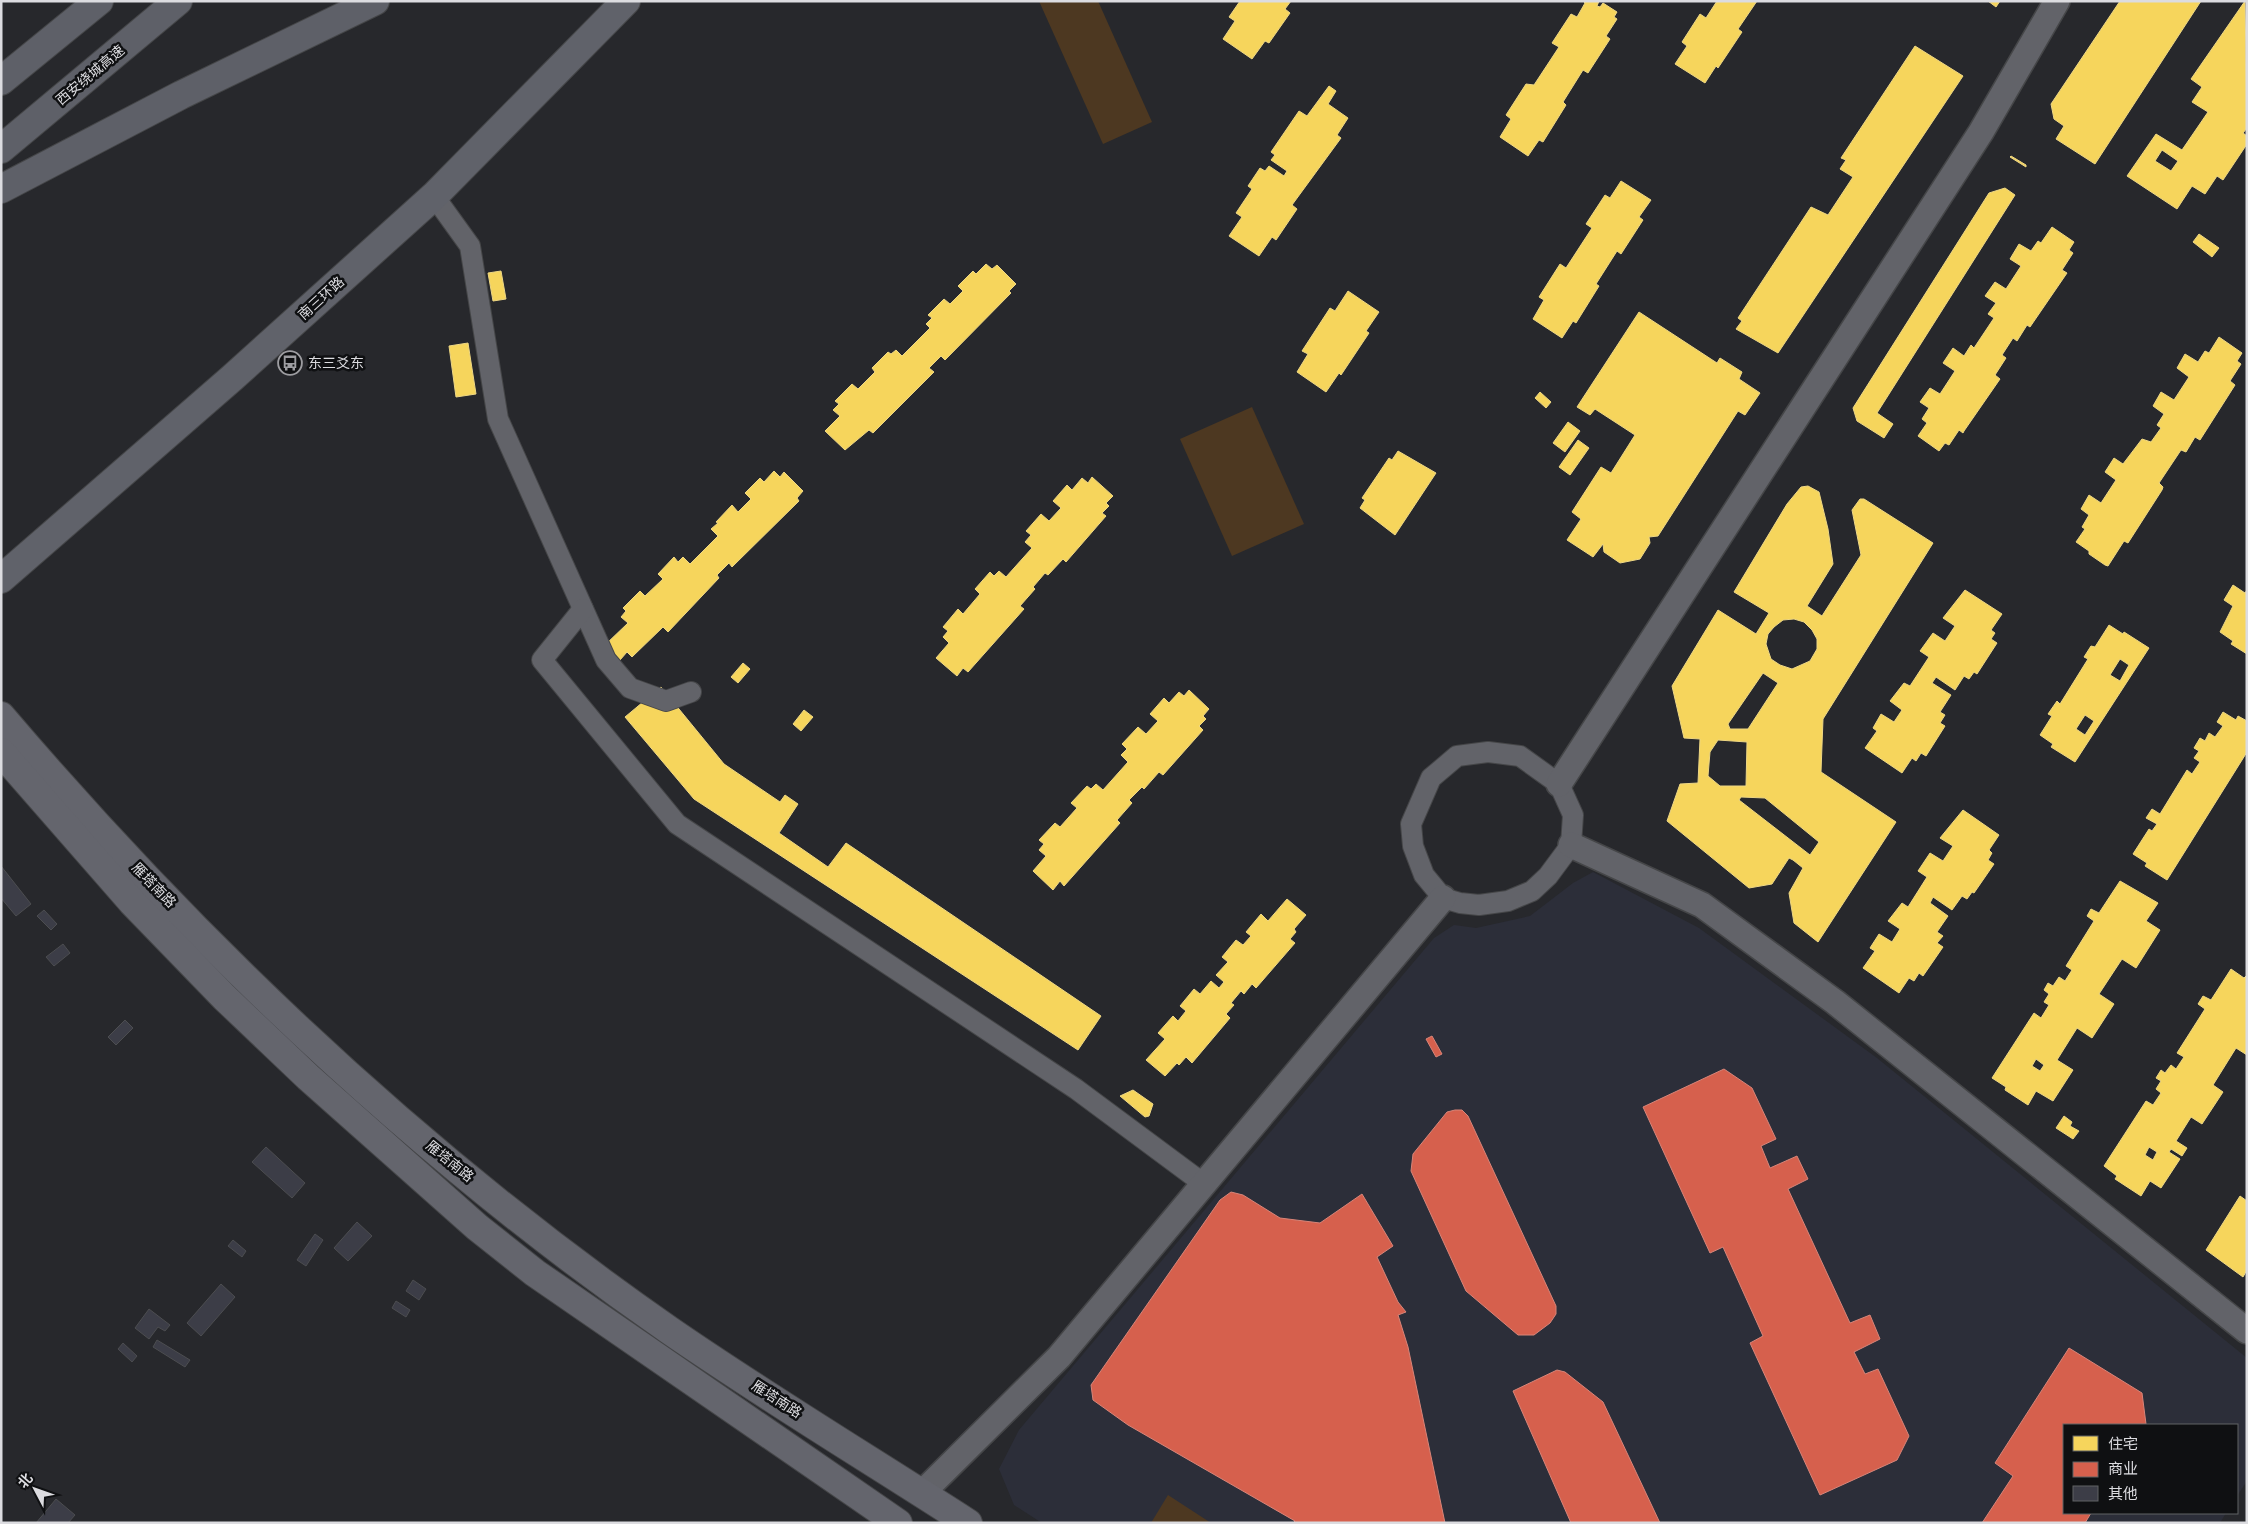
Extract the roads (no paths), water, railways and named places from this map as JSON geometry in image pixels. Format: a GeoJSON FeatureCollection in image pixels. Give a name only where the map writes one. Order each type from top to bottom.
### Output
{"type":"FeatureCollection","features":[{"type":"Feature","properties":{"kind":"highway"},"geometry":{"type":"LineString","coordinates":[[1,81],[99,1]]}},
{"type":"Feature","properties":{"kind":"highway","name":"西安绕城高速"},"geometry":{"type":"LineString","coordinates":[[1,149],[178,1]]}},
{"type":"Feature","properties":{"kind":"highway"},"geometry":{"type":"LineString","coordinates":[[1,190],[181,95],[375,1]]}},
{"type":"Feature","properties":{"kind":"highway","name":"南三环路"},"geometry":{"type":"LineString","coordinates":[[1,579],[232,378],[434,196],[626,1]]}},
{"type":"Feature","properties":{"kind":"main road","name":"雁塔南路"},"geometry":{"type":"LineString","coordinates":[[1,716],[152,883],[315,1044],[388,1111],[526,1223],[669,1330],[968,1523]]}},
{"type":"Feature","properties":{"kind":"main road","name":"雁塔南路"},"geometry":{"type":"LineString","coordinates":[[1,752],[132,902],[225,998],[308,1077],[456,1208],[535,1273],[898,1523]]}},
{"type":"Feature","properties":{"kind":"street"},"geometry":{"type":"LineString","coordinates":[[1559,784],[1981,132],[2058,1]]}},
{"type":"Feature","properties":{"kind":"street"},"geometry":{"type":"LineString","coordinates":[[434,196],[470,246],[498,419],[606,660],[630,688],[666,701],[691,692]]}},
{"type":"Feature","properties":{"kind":"street"},"geometry":{"type":"LineString","coordinates":[[582,609],[542,660],[677,824],[1076,1089],[1204,1184]]}},
{"type":"Feature","properties":{"kind":"street"},"geometry":{"type":"LineString","coordinates":[[1488,752],[1520,756],[1559,784],[1573,815],[1571,845],[1548,876],[1532,891],[1508,901],[1479,905],[1443,898],[1424,875],[1413,846],[1411,824],[1431,778],[1456,756],[1488,752]]}},
{"type":"Feature","properties":{"kind":"street"},"geometry":{"type":"LineString","coordinates":[[1571,845],[1702,905],[1835,1002],[2247,1331]]}},
{"type":"Feature","properties":{"kind":"street"},"geometry":{"type":"LineString","coordinates":[[922,1493],[1059,1356],[1443,898]]}},
{"type":"Feature","properties":{"kind":"place","name":"东三爻东"},"geometry":{"type":"Point","coordinates":[290,363]}}]}
